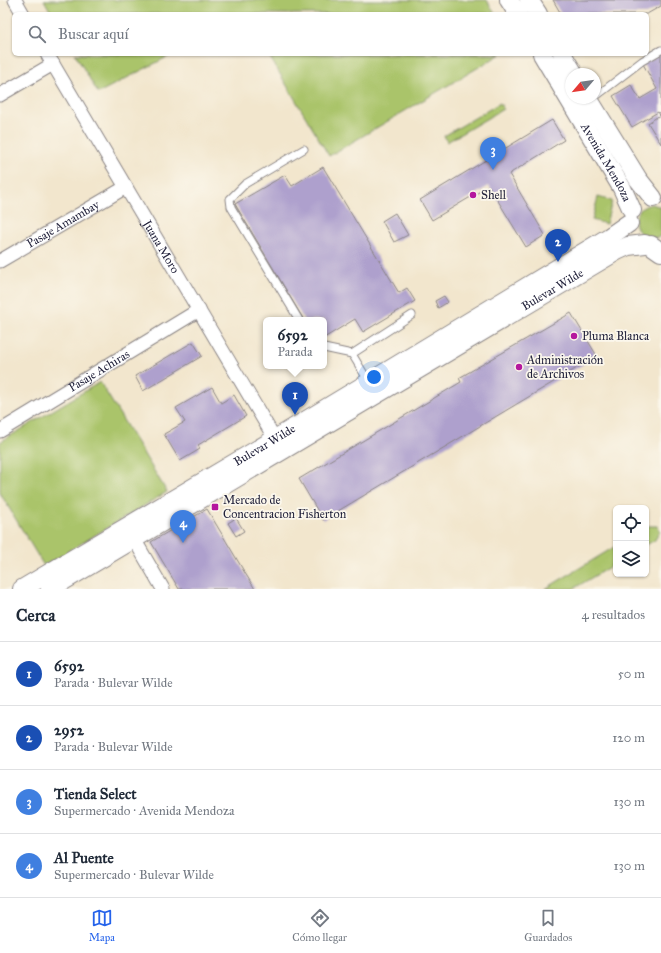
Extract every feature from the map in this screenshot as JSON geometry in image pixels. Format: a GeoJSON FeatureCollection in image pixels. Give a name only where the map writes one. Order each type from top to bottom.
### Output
{"type":"FeatureCollection","features":[{"type":"Feature","properties":{"kind":"main road"},"geometry":{"type":"LineString","coordinates":[[509,0],[517,12]]}},
{"type":"Feature","properties":{"kind":"main road"},"geometry":{"type":"LineString","coordinates":[[529,0],[537,12]]}},
{"type":"Feature","properties":{"kind":"main road","name":"Avenida Mendoza"},"geometry":{"type":"LineString","coordinates":[[543,56],[622,188],[630,216],[631,232],[637,239],[655,246]]}},
{"type":"Feature","properties":{"kind":"main road"},"geometry":{"type":"LineString","coordinates":[[563,56],[570,68]]}},
{"type":"Feature","properties":{"kind":"main road","name":"Avenida Mendoza"},"geometry":{"type":"LineString","coordinates":[[594,104],[638,179],[658,199]]}},
{"type":"Feature","properties":{"kind":"main road","name":"Avenida Mendoza"},"geometry":{"type":"LineString","coordinates":[[630,216],[637,203],[645,199],[658,199]]}},
{"type":"Feature","properties":{"kind":"main road","name":"Bulevar Wilde"},"geometry":{"type":"LineString","coordinates":[[50,589],[131,533],[275,438],[610,236],[630,216]]}},
{"type":"Feature","properties":{"kind":"main road","name":"Bulevar Wilde"},"geometry":{"type":"LineString","coordinates":[[22,589],[131,533],[617,251],[628,246],[655,246]]}},
{"type":"Feature","properties":{"kind":"street"},"geometry":{"type":"LineString","coordinates":[[15,0],[22,12]]}},
{"type":"Feature","properties":{"kind":"street"},"geometry":{"type":"LineString","coordinates":[[0,96],[50,59]]}},
{"type":"Feature","properties":{"kind":"street","name":"Juana Moro"},"geometry":{"type":"LineString","coordinates":[[50,59],[275,438]]}},
{"type":"Feature","properties":{"kind":"street","name":"Pasaje Amambay"},"geometry":{"type":"LineString","coordinates":[[0,261],[126,187]]}},
{"type":"Feature","properties":{"kind":"street","name":"Pasaje Achiras"},"geometry":{"type":"LineString","coordinates":[[0,431],[199,310]]}},
{"type":"Feature","properties":{"kind":"street"},"geometry":{"type":"LineString","coordinates":[[131,533],[163,589]]}},
{"type":"Feature","properties":{"kind":"lane"},"geometry":{"type":"LineString","coordinates":[[601,91],[642,61],[661,50]]}},
{"type":"Feature","properties":{"kind":"lane"},"geometry":{"type":"LineString","coordinates":[[297,317],[231,207],[230,199],[245,184],[304,149]]}},
{"type":"Feature","properties":{"kind":"lane"},"geometry":{"type":"LineString","coordinates":[[327,349],[352,354],[412,315]]}},
{"type":"Feature","properties":{"kind":"lane"},"geometry":{"type":"LineString","coordinates":[[352,354],[369,382]]}},
{"type":"Feature","properties":{"kind":"green space"},"geometry":{"type":"Polygon","coordinates":[[[44,0],[487,0],[494,12],[51,12],[44,0]]]}},
{"type":"Feature","properties":{"kind":"green space"},"geometry":{"type":"Polygon","coordinates":[[[76,56],[169,56],[98,93],[76,56]]]}},
{"type":"Feature","properties":{"kind":"green space"},"geometry":{"type":"Polygon","coordinates":[[[269,56],[498,56],[329,156],[269,56]]]}},
{"type":"Feature","properties":{"kind":"green space"},"geometry":{"type":"Polygon","coordinates":[[[500,103],[503,109],[447,142],[444,136],[500,103]]]}},
{"type":"Feature","properties":{"kind":"green space"},"geometry":{"type":"Polygon","coordinates":[[[598,197],[612,201],[606,224],[592,220],[598,197]]]}},
{"type":"Feature","properties":{"kind":"green space"},"geometry":{"type":"Polygon","coordinates":[[[652,204],[661,207],[661,236],[652,238],[645,236],[640,232],[636,226],[636,220],[638,213],[643,208],[652,204]]]}},
{"type":"Feature","properties":{"kind":"green space"},"geometry":{"type":"Polygon","coordinates":[[[100,382],[167,492],[44,566],[0,493],[0,442],[100,382]]]}},
{"type":"Feature","properties":{"kind":"green space"},"geometry":{"type":"Polygon","coordinates":[[[649,526],[657,526],[660,531],[655,540],[649,543],[649,526]]]}},
{"type":"Feature","properties":{"kind":"green space"},"geometry":{"type":"Polygon","coordinates":[[[613,548],[613,565],[573,589],[545,589],[613,548]]]}},
{"type":"Feature","properties":{"kind":"building"},"geometry":{"type":"Polygon","coordinates":[[[553,0],[661,0],[661,6],[649,13],[560,12],[553,0]]]}},
{"type":"Feature","properties":{"kind":"building"},"geometry":{"type":"Polygon","coordinates":[[[661,54],[661,144],[648,123],[660,115],[658,112],[632,127],[613,96],[631,85],[640,99],[657,89],[643,64],[661,54]]]}},
{"type":"Feature","properties":{"kind":"building"},"geometry":{"type":"Polygon","coordinates":[[[552,120],[564,140],[509,174],[545,235],[526,247],[489,186],[432,220],[420,200],[552,120]]]}},
{"type":"Feature","properties":{"kind":"building"},"geometry":{"type":"Polygon","coordinates":[[[323,167],[399,293],[407,288],[415,301],[363,332],[355,319],[327,336],[327,317],[302,317],[235,204],[285,175],[292,186],[323,167]]]}},
{"type":"Feature","properties":{"kind":"building"},"geometry":{"type":"Polygon","coordinates":[[[395,213],[408,235],[394,242],[382,221],[395,213]]]}},
{"type":"Feature","properties":{"kind":"building"},"geometry":{"type":"Polygon","coordinates":[[[444,296],[448,302],[438,308],[435,301],[444,296]]]}},
{"type":"Feature","properties":{"kind":"building"},"geometry":{"type":"Polygon","coordinates":[[[571,313],[597,356],[323,520],[299,479],[461,382],[459,378],[571,313]]]}},
{"type":"Feature","properties":{"kind":"building"},"geometry":{"type":"Polygon","coordinates":[[[193,342],[202,356],[143,391],[135,376],[193,342]]]}},
{"type":"Feature","properties":{"kind":"building"},"geometry":{"type":"Polygon","coordinates":[[[212,387],[221,403],[234,395],[246,416],[198,445],[200,449],[180,461],[164,434],[185,422],[176,408],[212,387]]]}},
{"type":"Feature","properties":{"kind":"building"},"geometry":{"type":"Polygon","coordinates":[[[207,509],[255,589],[179,589],[151,542],[207,509]]]}},
{"type":"Feature","properties":{"kind":"building"},"geometry":{"type":"Polygon","coordinates":[[[236,518],[244,531],[236,536],[228,523],[236,518]]]}},
{"type":"Feature","properties":{"kind":"place","name":"Tienda Select"},"geometry":{"type":"Point","coordinates":[493,170]}},
{"type":"Feature","properties":{"kind":"place","name":"Shell"},"geometry":{"type":"Point","coordinates":[473,195]}},
{"type":"Feature","properties":{"kind":"place","name":"2952"},"geometry":{"type":"Point","coordinates":[558,262]}},
{"type":"Feature","properties":{"kind":"place","name":"Pluma Blanca"},"geometry":{"type":"Point","coordinates":[574,336]}},
{"type":"Feature","properties":{"kind":"place","name":"Administración de Archivos"},"geometry":{"type":"Point","coordinates":[519,367]}},
{"type":"Feature","properties":{"kind":"place","name":"6592"},"geometry":{"type":"Point","coordinates":[295,415]}},
{"type":"Feature","properties":{"kind":"place","name":"Mercado de Concentracion Fisherton"},"geometry":{"type":"Point","coordinates":[215,507]}},
{"type":"Feature","properties":{"kind":"place","name":"Al Puente"},"geometry":{"type":"Point","coordinates":[183,543]}}]}
